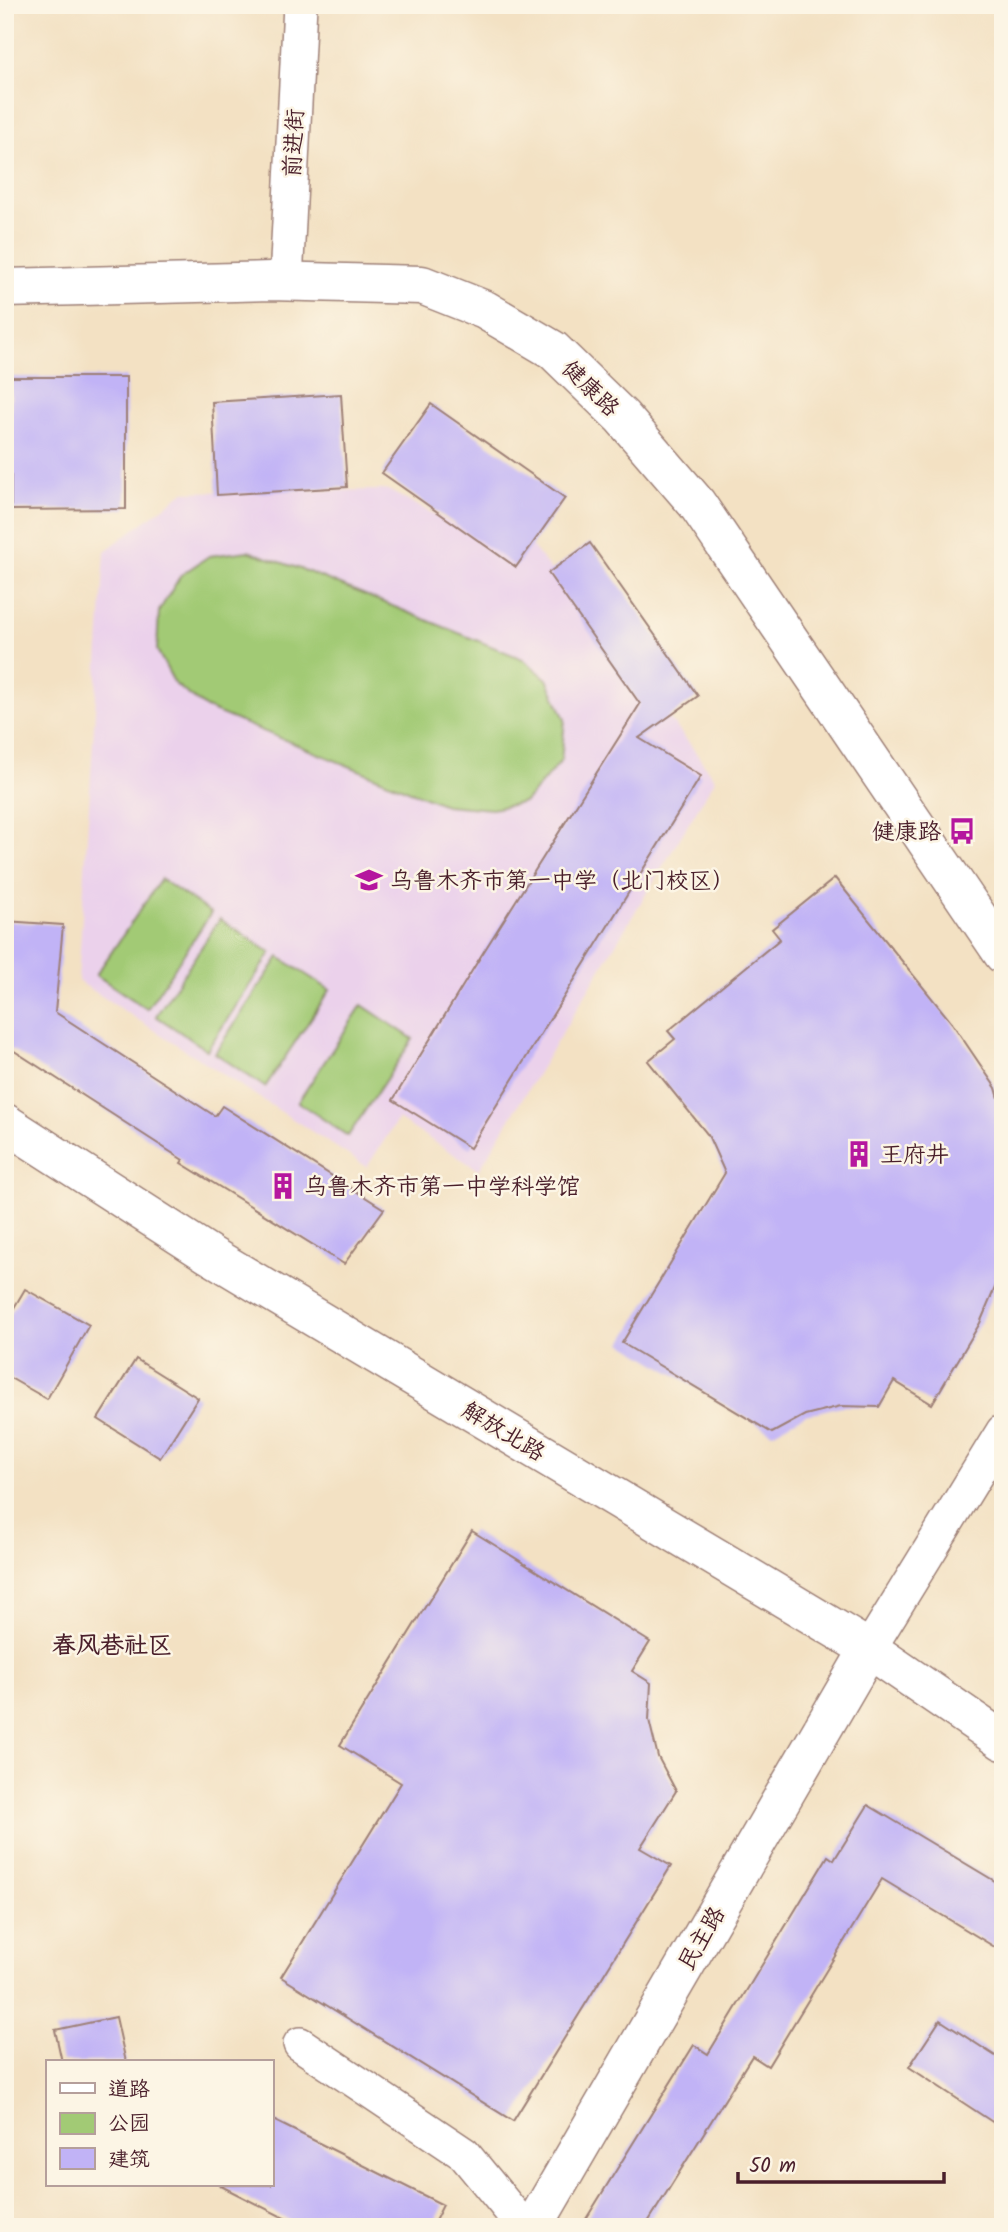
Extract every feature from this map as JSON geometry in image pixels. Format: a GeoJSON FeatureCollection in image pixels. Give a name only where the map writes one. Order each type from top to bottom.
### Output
{"type":"FeatureCollection","features":[{"type":"Feature","properties":{"kind":"main road","name":"健康路"},"geometry":{"type":"LineString","coordinates":[[5,288],[278,281],[422,285],[485,310],[553,351],[622,417],[698,504],[1003,954]]}},
{"type":"Feature","properties":{"kind":"main road","name":"解放北路"},"geometry":{"type":"LineString","coordinates":[[5,1123],[210,1255],[869,1648],[1003,1741]]}},
{"type":"Feature","properties":{"kind":"main road","name":"民主路"},"geometry":{"type":"LineString","coordinates":[[533,2227],[869,1648]]}},
{"type":"Feature","properties":{"kind":"street","name":"前进街"},"geometry":{"type":"LineString","coordinates":[[278,281],[284,5]]}},
{"type":"Feature","properties":{"kind":"street","name":"前进街"},"geometry":{"type":"LineString","coordinates":[[278,281],[300,5]]}},
{"type":"Feature","properties":{"kind":"street"},"geometry":{"type":"LineString","coordinates":[[869,1648],[1003,1431]]}},
{"type":"Feature","properties":{"kind":"street"},"geometry":{"type":"LineString","coordinates":[[300,2043],[464,2154],[524,2227]]}},
{"type":"Feature","properties":{"kind":"shaded area","name":"乌鲁木齐市第一中学（北门校区）"},"geometry":{"type":"Polygon","coordinates":[[[388,490],[494,546],[524,536],[689,743],[715,780],[479,1170],[398,1119],[367,1167],[78,981],[105,551],[184,492],[388,490]]]}},
{"type":"Feature","properties":{"kind":"green space"},"geometry":{"type":"Polygon","coordinates":[[[248,551],[306,571],[523,659],[547,679],[565,719],[561,761],[525,802],[492,809],[445,805],[206,708],[175,684],[157,650],[159,611],[181,575],[209,556],[248,551]]]}},
{"type":"Feature","properties":{"kind":"green space"},"geometry":{"type":"Polygon","coordinates":[[[161,879],[211,913],[147,1009],[96,975],[161,879]]]}},
{"type":"Feature","properties":{"kind":"green space"},"geometry":{"type":"Polygon","coordinates":[[[220,919],[271,953],[207,1050],[156,1016],[220,919]]]}},
{"type":"Feature","properties":{"kind":"green space"},"geometry":{"type":"Polygon","coordinates":[[[279,957],[330,990],[265,1087],[215,1053],[279,957]]]}},
{"type":"Feature","properties":{"kind":"green space"},"geometry":{"type":"Polygon","coordinates":[[[362,1005],[413,1039],[348,1136],[298,1102],[362,1005]]]}},
{"type":"Feature","properties":{"kind":"building"},"geometry":{"type":"Polygon","coordinates":[[[11,377],[126,377],[126,509],[11,510],[11,377]]]}},
{"type":"Feature","properties":{"kind":"building"},"geometry":{"type":"Polygon","coordinates":[[[341,394],[347,487],[217,495],[212,402],[341,394]]]}},
{"type":"Feature","properties":{"kind":"building"},"geometry":{"type":"Polygon","coordinates":[[[431,404],[565,498],[516,567],[382,473],[431,404]]]}},
{"type":"Feature","properties":{"kind":"building"},"geometry":{"type":"Polygon","coordinates":[[[590,543],[698,696],[639,738],[701,776],[470,1148],[393,1100],[640,704],[548,573],[590,543]]]}},
{"type":"Feature","properties":{"kind":"building","name":"王府井"},"geometry":{"type":"Polygon","coordinates":[[[835,878],[952,1023],[996,1088],[1003,1112],[1003,1269],[980,1323],[932,1404],[894,1381],[879,1407],[841,1406],[805,1415],[772,1433],[622,1343],[725,1173],[708,1135],[648,1061],[675,1039],[668,1031],[780,939],[772,929],[835,878]]]}},
{"type":"Feature","properties":{"kind":"building"},"geometry":{"type":"Polygon","coordinates":[[[5,921],[63,925],[55,1012],[215,1116],[222,1106],[384,1209],[344,1264],[181,1163],[183,1160],[5,1045],[5,921]]]}},
{"type":"Feature","properties":{"kind":"building"},"geometry":{"type":"Polygon","coordinates":[[[25,1289],[89,1325],[47,1399],[5,1375],[5,1323],[25,1289]]]}},
{"type":"Feature","properties":{"kind":"building"},"geometry":{"type":"Polygon","coordinates":[[[136,1359],[198,1398],[160,1458],[98,1419],[136,1359]]]}},
{"type":"Feature","properties":{"kind":"building"},"geometry":{"type":"Polygon","coordinates":[[[472,1531],[650,1642],[632,1671],[651,1683],[649,1720],[658,1757],[676,1791],[640,1848],[671,1866],[513,2121],[281,1977],[401,1783],[340,1745],[472,1531]]]}},
{"type":"Feature","properties":{"kind":"building"},"geometry":{"type":"Polygon","coordinates":[[[868,1805],[1003,1886],[1003,1952],[882,1879],[768,2066],[752,2056],[645,2227],[581,2227],[694,2045],[708,2054],[828,1856],[834,1860],[868,1805]]]}},
{"type":"Feature","properties":{"kind":"building"},"geometry":{"type":"Polygon","coordinates":[[[116,2017],[126,2060],[62,2060],[55,2030],[116,2017]]]}},
{"type":"Feature","properties":{"kind":"building"},"geometry":{"type":"Polygon","coordinates":[[[940,2020],[1003,2061],[1003,2129],[909,2067],[940,2020]]]}},
{"type":"Feature","properties":{"kind":"building"},"geometry":{"type":"Polygon","coordinates":[[[273,2120],[443,2205],[432,2227],[302,2227],[221,2186],[273,2186],[273,2120]]]}},
{"type":"Feature","properties":{"kind":"place","name":"健康路"},"geometry":{"type":"Point","coordinates":[962,831]}},
{"type":"Feature","properties":{"kind":"place","name":"乌鲁木齐市第一中学（北门校区）"},"geometry":{"type":"Point","coordinates":[369,880]}},
{"type":"Feature","properties":{"kind":"place","name":"王府井"},"geometry":{"type":"Point","coordinates":[859,1154]}},
{"type":"Feature","properties":{"kind":"place","name":"乌鲁木齐市第一中学科学馆"},"geometry":{"type":"Point","coordinates":[283,1186]}},
{"type":"Feature","properties":{"kind":"district","name":"春风巷社区"},"geometry":{"type":"Point","coordinates":[112,1645]}}]}
